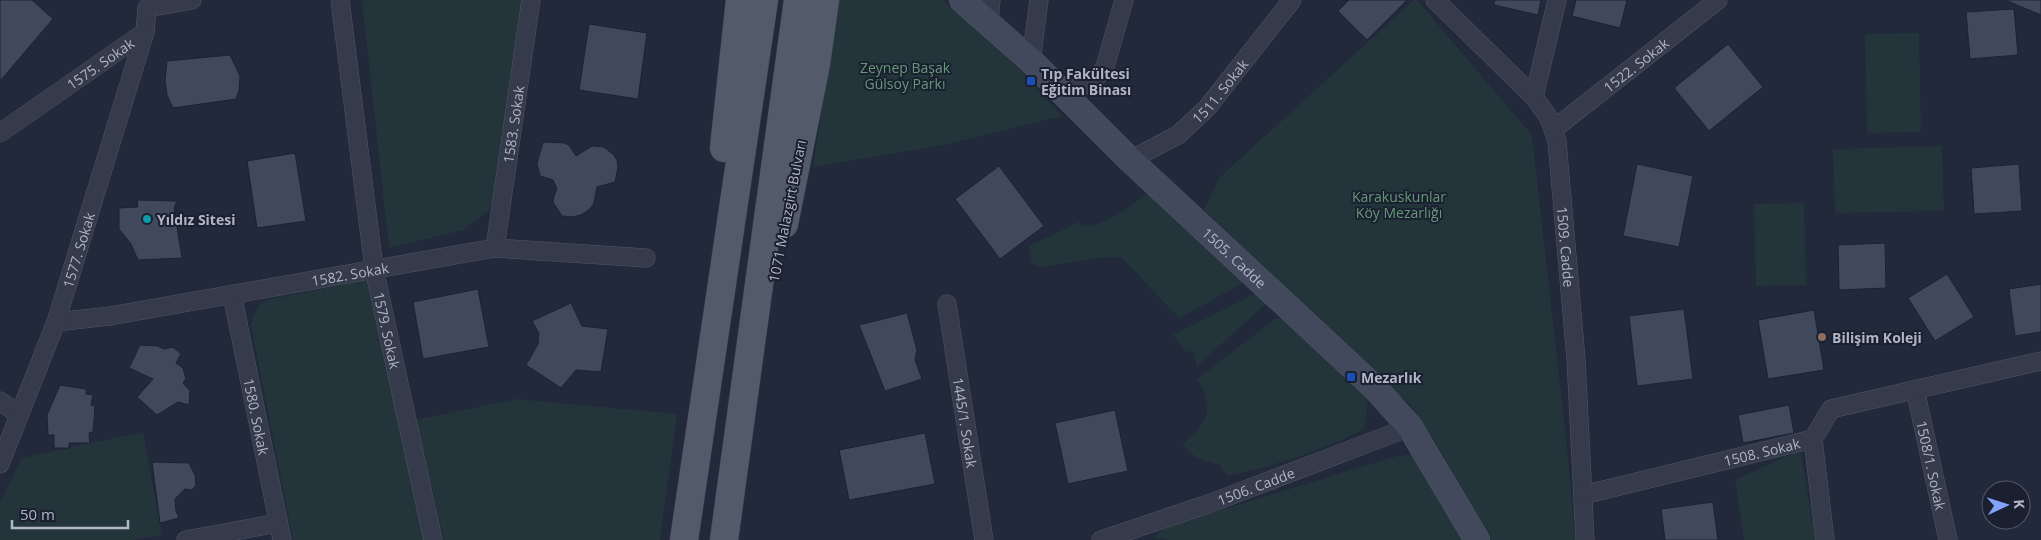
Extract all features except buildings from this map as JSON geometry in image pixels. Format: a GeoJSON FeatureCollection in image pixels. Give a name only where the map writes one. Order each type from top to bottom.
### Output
{"type":"FeatureCollection","features":[{"type":"Feature","properties":{"kind":"main road"},"geometry":{"type":"LineString","coordinates":[[714,334],[715,228],[740,0]]}},
{"type":"Feature","properties":{"kind":"main road"},"geometry":{"type":"LineString","coordinates":[[684,540],[764,0]]}},
{"type":"Feature","properties":{"kind":"main road","name":"1071 Malazgirt Bulvarı"},"geometry":{"type":"LineString","coordinates":[[724,540],[798,0]]}},
{"type":"Feature","properties":{"kind":"main road","name":"1071 Malazgirt Bulvarı"},"geometry":{"type":"LineString","coordinates":[[739,420],[761,345],[816,64],[825,0]]}},
{"type":"Feature","properties":{"kind":"street","name":"1575. Sokak"},"geometry":{"type":"LineString","coordinates":[[0,133],[145,32],[147,4],[192,0]]}},
{"type":"Feature","properties":{"kind":"street","name":"1579. Sokak"},"geometry":{"type":"LineString","coordinates":[[340,0],[374,268],[433,540]]}},
{"type":"Feature","properties":{"kind":"street","name":"1583. Sokak"},"geometry":{"type":"LineString","coordinates":[[495,248],[531,0]]}},
{"type":"Feature","properties":{"kind":"street","name":"1505. Cadde"},"geometry":{"type":"LineString","coordinates":[[962,0],[990,11],[1031,61],[1060,92],[1130,160],[1376,389],[1410,427],[1477,540]]}},
{"type":"Feature","properties":{"kind":"street"},"geometry":{"type":"LineString","coordinates":[[1031,61],[1039,0]]}},
{"type":"Feature","properties":{"kind":"street"},"geometry":{"type":"LineString","coordinates":[[1060,92],[1077,89],[1100,76],[1105,67],[1124,0]]}},
{"type":"Feature","properties":{"kind":"street","name":"1511. Sokak"},"geometry":{"type":"LineString","coordinates":[[1130,160],[1178,135],[1206,108],[1292,0]]}},
{"type":"Feature","properties":{"kind":"street","name":"1509. Cadde"},"geometry":{"type":"LineString","coordinates":[[1436,0],[1534,97],[1549,118],[1554,129],[1576,359],[1585,540]]}},
{"type":"Feature","properties":{"kind":"street"},"geometry":{"type":"LineString","coordinates":[[1534,97],[1557,0]]}},
{"type":"Feature","properties":{"kind":"street","name":"1522. Sokak"},"geometry":{"type":"LineString","coordinates":[[1554,129],[1718,0]]}},
{"type":"Feature","properties":{"kind":"street","name":"1577. Sokak"},"geometry":{"type":"LineString","coordinates":[[0,464],[56,322],[145,32]]}},
{"type":"Feature","properties":{"kind":"street","name":"1582. Sokak"},"geometry":{"type":"LineString","coordinates":[[56,322],[110,316],[495,248],[646,258]]}},
{"type":"Feature","properties":{"kind":"street","name":"1580. Sokak"},"geometry":{"type":"LineString","coordinates":[[232,294],[280,532]]}},
{"type":"Feature","properties":{"kind":"street","name":"1445/1. Sokak"},"geometry":{"type":"LineString","coordinates":[[947,304],[984,540]]}},
{"type":"Feature","properties":{"kind":"street","name":"1508. Sokak"},"geometry":{"type":"LineString","coordinates":[[1583,496],[1813,439],[1832,409],[2041,361]]}},
{"type":"Feature","properties":{"kind":"street","name":"1508/1. Sokak"},"geometry":{"type":"LineString","coordinates":[[1915,389],[1948,540]]}},
{"type":"Feature","properties":{"kind":"street"},"geometry":{"type":"LineString","coordinates":[[0,401],[19,416]]}},
{"type":"Feature","properties":{"kind":"street","name":"1506. Cadde"},"geometry":{"type":"LineString","coordinates":[[1101,540],[1211,503],[1410,427]]}},
{"type":"Feature","properties":{"kind":"street"},"geometry":{"type":"LineString","coordinates":[[1813,439],[1825,540]]}},
{"type":"Feature","properties":{"kind":"street"},"geometry":{"type":"LineString","coordinates":[[186,540],[280,532]]}},
{"type":"Feature","properties":{"kind":"green space"},"geometry":{"type":"Polygon","coordinates":[[[362,0],[524,0],[493,198],[489,210],[463,230],[389,248],[362,0]]]}},
{"type":"Feature","properties":{"kind":"green space","name":"Zeynep Başak Gülsoy Parkı"},"geometry":{"type":"Polygon","coordinates":[[[839,0],[943,0],[997,46],[1062,116],[939,146],[813,167],[839,0]]]}},
{"type":"Feature","properties":{"kind":"green space","name":"Karakuskunlar Köy Mezarlığı"},"geometry":{"type":"Polygon","coordinates":[[[1414,0],[1417,0],[1532,135],[1568,457],[1575,540],[1488,540],[1440,450],[1410,405],[1369,369],[1204,210],[1219,178],[1414,0]]]}},
{"type":"Feature","properties":{"kind":"green space"},"geometry":{"type":"Polygon","coordinates":[[[1919,33],[1921,132],[1867,133],[1865,34],[1919,33]]]}},
{"type":"Feature","properties":{"kind":"green space"},"geometry":{"type":"Polygon","coordinates":[[[1942,146],[1944,211],[1835,213],[1833,149],[1942,146]]]}},
{"type":"Feature","properties":{"kind":"green space"},"geometry":{"type":"Polygon","coordinates":[[[1148,193],[1244,283],[1179,318],[1121,257],[1099,258],[1038,267],[1032,264],[1029,246],[1079,222],[1083,226],[1110,219],[1148,193]]]}},
{"type":"Feature","properties":{"kind":"green space"},"geometry":{"type":"Polygon","coordinates":[[[1804,203],[1806,285],[1756,286],[1754,204],[1804,203]]]}},
{"type":"Feature","properties":{"kind":"green space"},"geometry":{"type":"Polygon","coordinates":[[[368,280],[425,540],[293,540],[251,325],[252,320],[260,305],[271,299],[368,280]]]}},
{"type":"Feature","properties":{"kind":"green space"},"geometry":{"type":"Polygon","coordinates":[[[1256,293],[1266,304],[1197,366],[1193,351],[1185,352],[1173,335],[1256,293]]]}},
{"type":"Feature","properties":{"kind":"green space"},"geometry":{"type":"Polygon","coordinates":[[[1275,319],[1283,319],[1369,394],[1364,429],[1331,445],[1297,457],[1227,476],[1220,465],[1197,458],[1182,445],[1202,423],[1208,407],[1207,399],[1197,379],[1275,319]]]}},
{"type":"Feature","properties":{"kind":"green space"},"geometry":{"type":"Polygon","coordinates":[[[516,399],[677,414],[660,540],[444,540],[416,420],[516,399]]]}},
{"type":"Feature","properties":{"kind":"green space"},"geometry":{"type":"Polygon","coordinates":[[[143,432],[162,535],[132,540],[0,540],[0,502],[22,458],[143,432]]]}},
{"type":"Feature","properties":{"kind":"green space"},"geometry":{"type":"Polygon","coordinates":[[[1800,450],[1816,540],[1744,540],[1735,480],[1800,450]]]}},
{"type":"Feature","properties":{"kind":"green space"},"geometry":{"type":"Polygon","coordinates":[[[1412,455],[1467,540],[1171,540],[1153,538],[1169,526],[1397,456],[1412,455]]]}},
{"type":"Feature","properties":{"kind":"place","name":"Tıp Fakültesi Eğitim Binası"},"geometry":{"type":"Point","coordinates":[1031,81]}},
{"type":"Feature","properties":{"kind":"place","name":"Yıldız Sitesi"},"geometry":{"type":"Point","coordinates":[147,219]}},
{"type":"Feature","properties":{"kind":"place","name":"Bilişim Koleji"},"geometry":{"type":"Point","coordinates":[1822,337]}},
{"type":"Feature","properties":{"kind":"place","name":"Mezarlık"},"geometry":{"type":"Point","coordinates":[1351,377]}}]}
